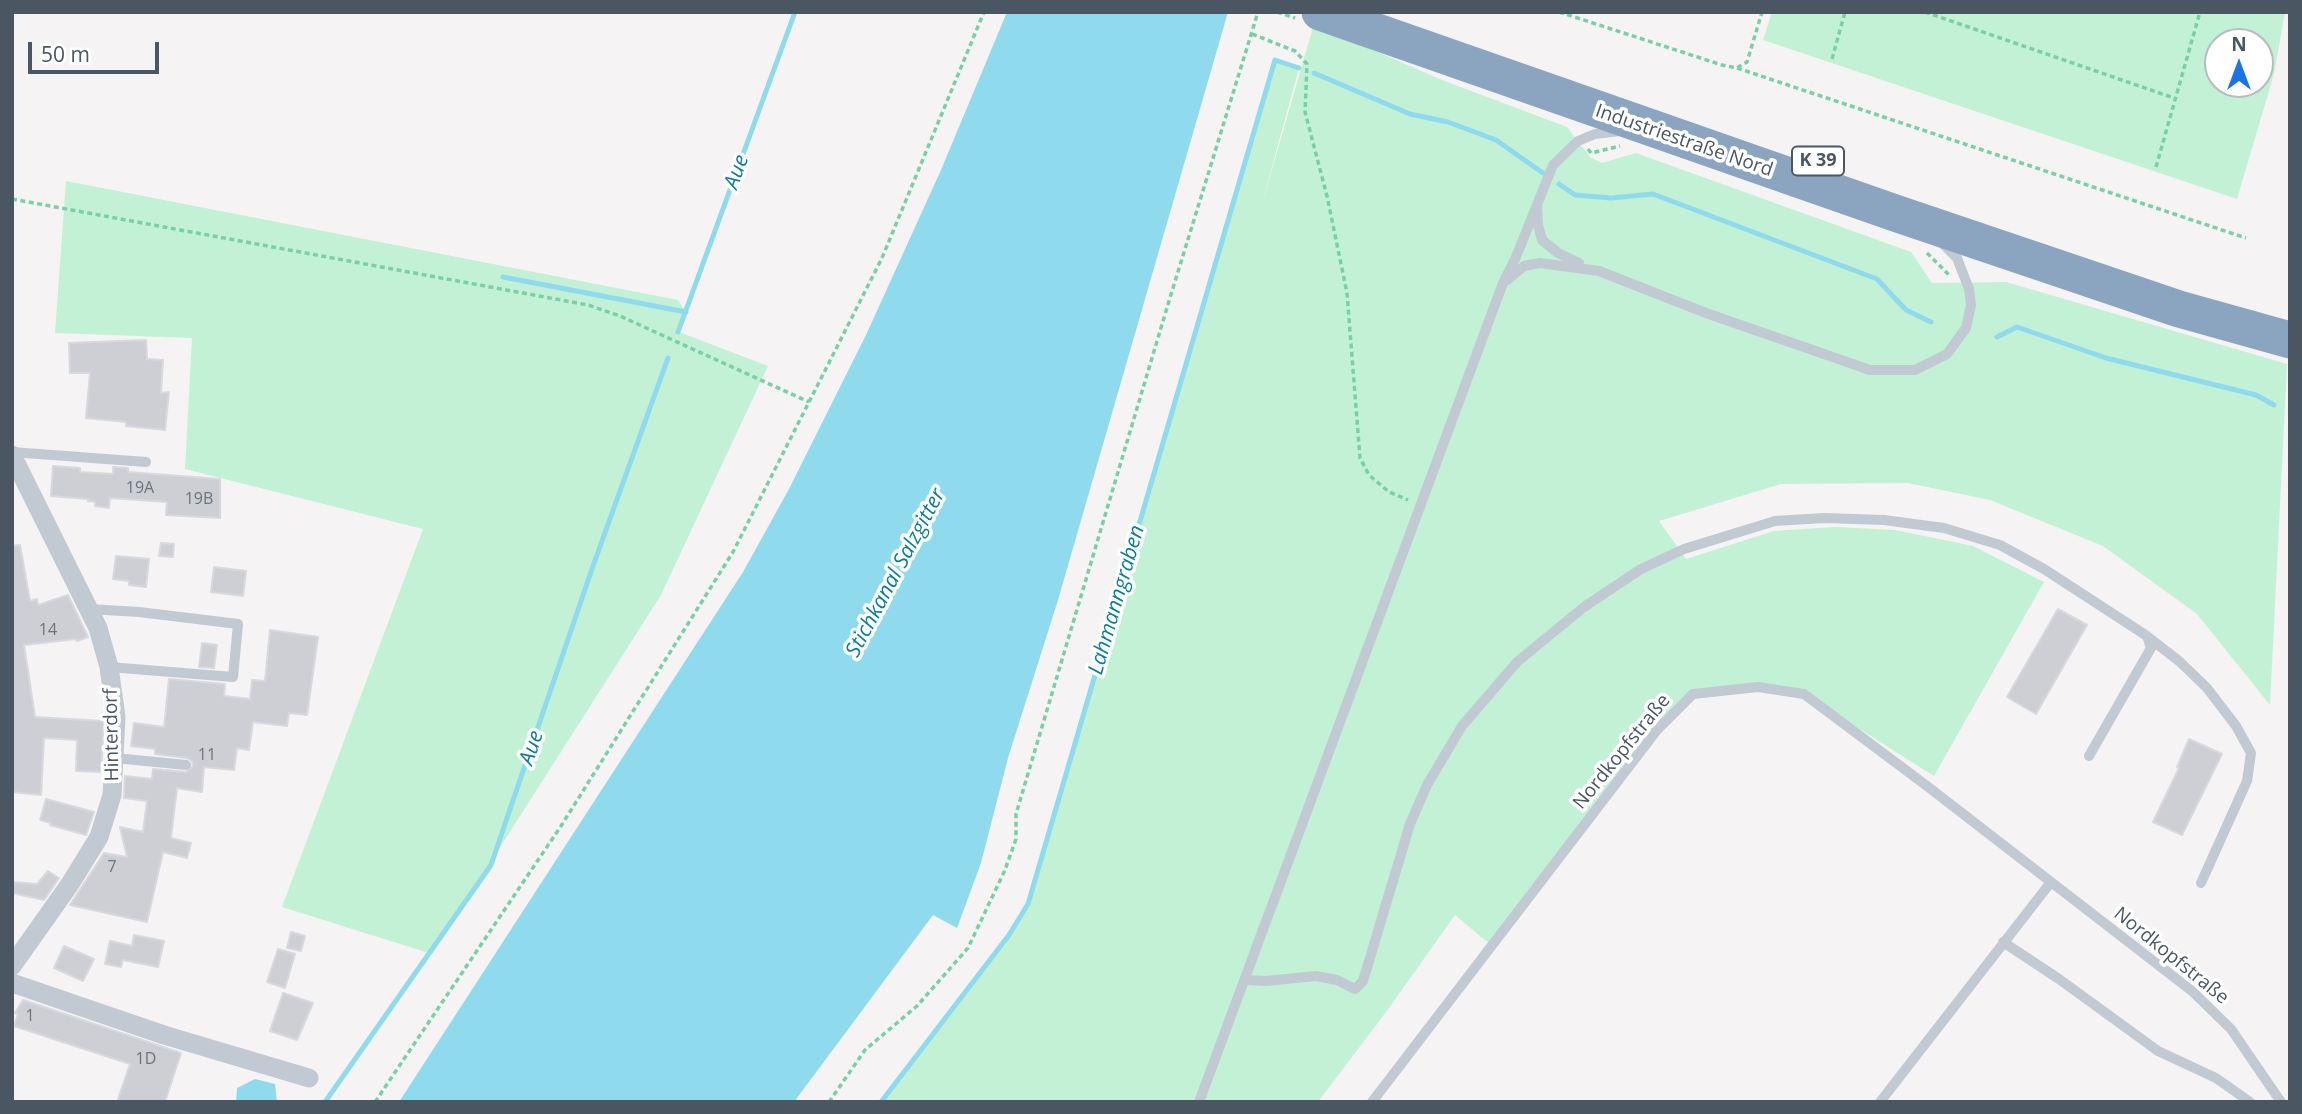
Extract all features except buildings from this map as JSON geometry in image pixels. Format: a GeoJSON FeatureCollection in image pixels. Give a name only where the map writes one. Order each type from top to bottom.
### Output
{"type":"FeatureCollection","features":[{"type":"Feature","properties":{"kind":"highway","name":"Industriestraße Nord"},"geometry":{"type":"LineString","coordinates":[[1320,12],[1648,129],[2179,309],[2273,323]]}},
{"type":"Feature","properties":{"kind":"highway","name":"Industriestraße Nord"},"geometry":{"type":"LineString","coordinates":[[1379,12],[2057,243],[2273,323]]}},
{"type":"Feature","properties":{"kind":"street","name":"Hinterdorf"},"geometry":{"type":"LineString","coordinates":[[12,454],[89,609],[104,646],[115,700],[112,795],[105,819],[92,852],[12,966]]}},
{"type":"Feature","properties":{"kind":"street"},"geometry":{"type":"LineString","coordinates":[[12,983],[164,1035],[309,1078]]}},
{"type":"Feature","properties":{"kind":"lane"},"geometry":{"type":"LineString","coordinates":[[1199,1102],[1503,283],[1553,165],[1577,141],[1595,134],[1648,129]]}},
{"type":"Feature","properties":{"kind":"lane"},"geometry":{"type":"LineString","coordinates":[[1537,202],[1542,240],[1549,248],[1567,258],[1706,313],[1870,370],[1915,370],[1947,354],[1966,328],[1971,304],[1969,289],[1957,258],[1943,244],[1895,213]]}},
{"type":"Feature","properties":{"kind":"lane"},"geometry":{"type":"LineString","coordinates":[[1503,283],[1524,266],[1540,263],[1599,271]]}},
{"type":"Feature","properties":{"kind":"lane"},"geometry":{"type":"LineString","coordinates":[[12,454],[146,462]]}},
{"type":"Feature","properties":{"kind":"lane"},"geometry":{"type":"LineString","coordinates":[[1245,980],[1266,981],[1316,976],[1337,980],[1355,989],[1363,981],[1410,824],[1426,785],[1462,726],[1517,662],[1584,607],[1641,569],[1684,549],[1775,521],[1824,518],[1884,520],[1944,528],[2000,545],[2044,569],[2147,636],[2179,661],[2207,688],[2236,726],[2251,753],[2247,781],[2201,883]]}},
{"type":"Feature","properties":{"kind":"lane"},"geometry":{"type":"LineString","coordinates":[[89,609],[238,624],[233,677],[109,667]]}},
{"type":"Feature","properties":{"kind":"lane"},"geometry":{"type":"LineString","coordinates":[[2089,756],[2151,648],[2147,636]]}},
{"type":"Feature","properties":{"kind":"lane","name":"Nordkopfstraße"},"geometry":{"type":"LineString","coordinates":[[1372,1102],[1657,730],[1693,694],[1758,687],[1804,694],[2192,991],[2231,1029],[2281,1102]]}},
{"type":"Feature","properties":{"kind":"lane"},"geometry":{"type":"LineString","coordinates":[[115,758],[186,765]]}},
{"type":"Feature","properties":{"kind":"lane"},"geometry":{"type":"LineString","coordinates":[[1881,1102],[2051,882]]}},
{"type":"Feature","properties":{"kind":"lane"},"geometry":{"type":"LineString","coordinates":[[2003,943],[2059,979],[2158,1051],[2216,1078],[2250,1102]]}},
{"type":"Feature","properties":{"kind":"path"},"geometry":{"type":"LineString","coordinates":[[375,1102],[561,826],[733,552],[881,258],[984,12]]}},
{"type":"Feature","properties":{"kind":"path"},"geometry":{"type":"LineString","coordinates":[[829,1102],[865,1050],[917,1006],[968,948],[1005,870],[1016,839],[1016,814],[1258,12]]}},
{"type":"Feature","properties":{"kind":"path"},"geometry":{"type":"LineString","coordinates":[[1559,12],[1737,68],[2246,238]]}},
{"type":"Feature","properties":{"kind":"path"},"geometry":{"type":"LineString","coordinates":[[1737,68],[1746,62],[1762,12]]}},
{"type":"Feature","properties":{"kind":"path"},"geometry":{"type":"LineString","coordinates":[[1832,59],[1845,12]]}},
{"type":"Feature","properties":{"kind":"path"},"geometry":{"type":"LineString","coordinates":[[1925,12],[2174,98]]}},
{"type":"Feature","properties":{"kind":"path"},"geometry":{"type":"LineString","coordinates":[[2155,167],[2200,12]]}},
{"type":"Feature","properties":{"kind":"path"},"geometry":{"type":"LineString","coordinates":[[1252,34],[1295,51],[1307,64],[1305,112],[1327,196],[1346,293],[1360,458],[1369,475],[1389,492],[1420,505]]}},
{"type":"Feature","properties":{"kind":"path"},"geometry":{"type":"LineString","coordinates":[[12,200],[588,305],[620,316],[809,401]]}},
{"type":"Feature","properties":{"kind":"green space"},"geometry":{"type":"Polygon","coordinates":[[[1772,12],[2285,12],[2274,74],[2274,28],[2204,28],[2204,98],[2267,98],[2237,199],[1763,40],[1772,12]]]}},
{"type":"Feature","properties":{"kind":"green space"},"geometry":{"type":"Polygon","coordinates":[[[1314,24],[1442,80],[1567,127],[1590,157],[1602,163],[1636,153],[1911,252],[1932,283],[2006,282],[2287,364],[2270,705],[2197,614],[2103,546],[1990,500],[1908,483],[1781,484],[1659,521],[1686,559],[1774,531],[1835,527],[1895,530],[1973,546],[2044,582],[1934,776],[1804,694],[1758,687],[1693,694],[1657,730],[1492,946],[1455,915],[1318,1102],[881,1102],[1009,935],[1028,904],[1275,60],[1299,68],[1261,207],[1314,24]]]}},
{"type":"Feature","properties":{"kind":"green space"},"geometry":{"type":"Polygon","coordinates":[[[66,181],[678,300],[686,312],[679,332],[768,366],[661,595],[432,954],[282,907],[423,529],[185,469],[192,338],[55,333],[66,181]]]}},
{"type":"Feature","properties":{"kind":"water","name":"Stichkanal Salzgitter"},"geometry":{"type":"Polygon","coordinates":[[[1007,12],[1228,12],[1058,600],[1008,758],[981,863],[957,928],[933,915],[794,1102],[399,1102],[743,572],[789,489],[866,335],[941,170],[1007,12]]]}},
{"type":"Feature","properties":{"kind":"water"},"geometry":{"type":"Polygon","coordinates":[[[255,1079],[275,1084],[277,1102],[236,1102],[237,1088],[255,1079]]]}},
{"type":"Feature","properties":{"kind":"waterway","name":"Aue"},"geometry":{"type":"LineString","coordinates":[[678,332],[795,12]]}},
{"type":"Feature","properties":{"kind":"waterway","name":"Lahmanngraben"},"geometry":{"type":"LineString","coordinates":[[881,1102],[1009,935],[1028,904],[1275,60],[1299,68]]}},
{"type":"Feature","properties":{"kind":"waterway"},"geometry":{"type":"LineString","coordinates":[[1314,73],[1410,114],[1448,122],[1496,140],[1543,173]]}},
{"type":"Feature","properties":{"kind":"waterway"},"geometry":{"type":"LineString","coordinates":[[1559,184],[1575,195],[1611,198],[1653,194],[1877,279],[1906,310],[1931,322]]}},
{"type":"Feature","properties":{"kind":"waterway"},"geometry":{"type":"LineString","coordinates":[[503,277],[686,312]]}},
{"type":"Feature","properties":{"kind":"waterway"},"geometry":{"type":"LineString","coordinates":[[1997,337],[2017,327],[2106,358],[2256,395],[2274,405]]}},
{"type":"Feature","properties":{"kind":"waterway","name":"Aue"},"geometry":{"type":"LineString","coordinates":[[325,1102],[491,865],[593,566],[668,358]]}}]}
